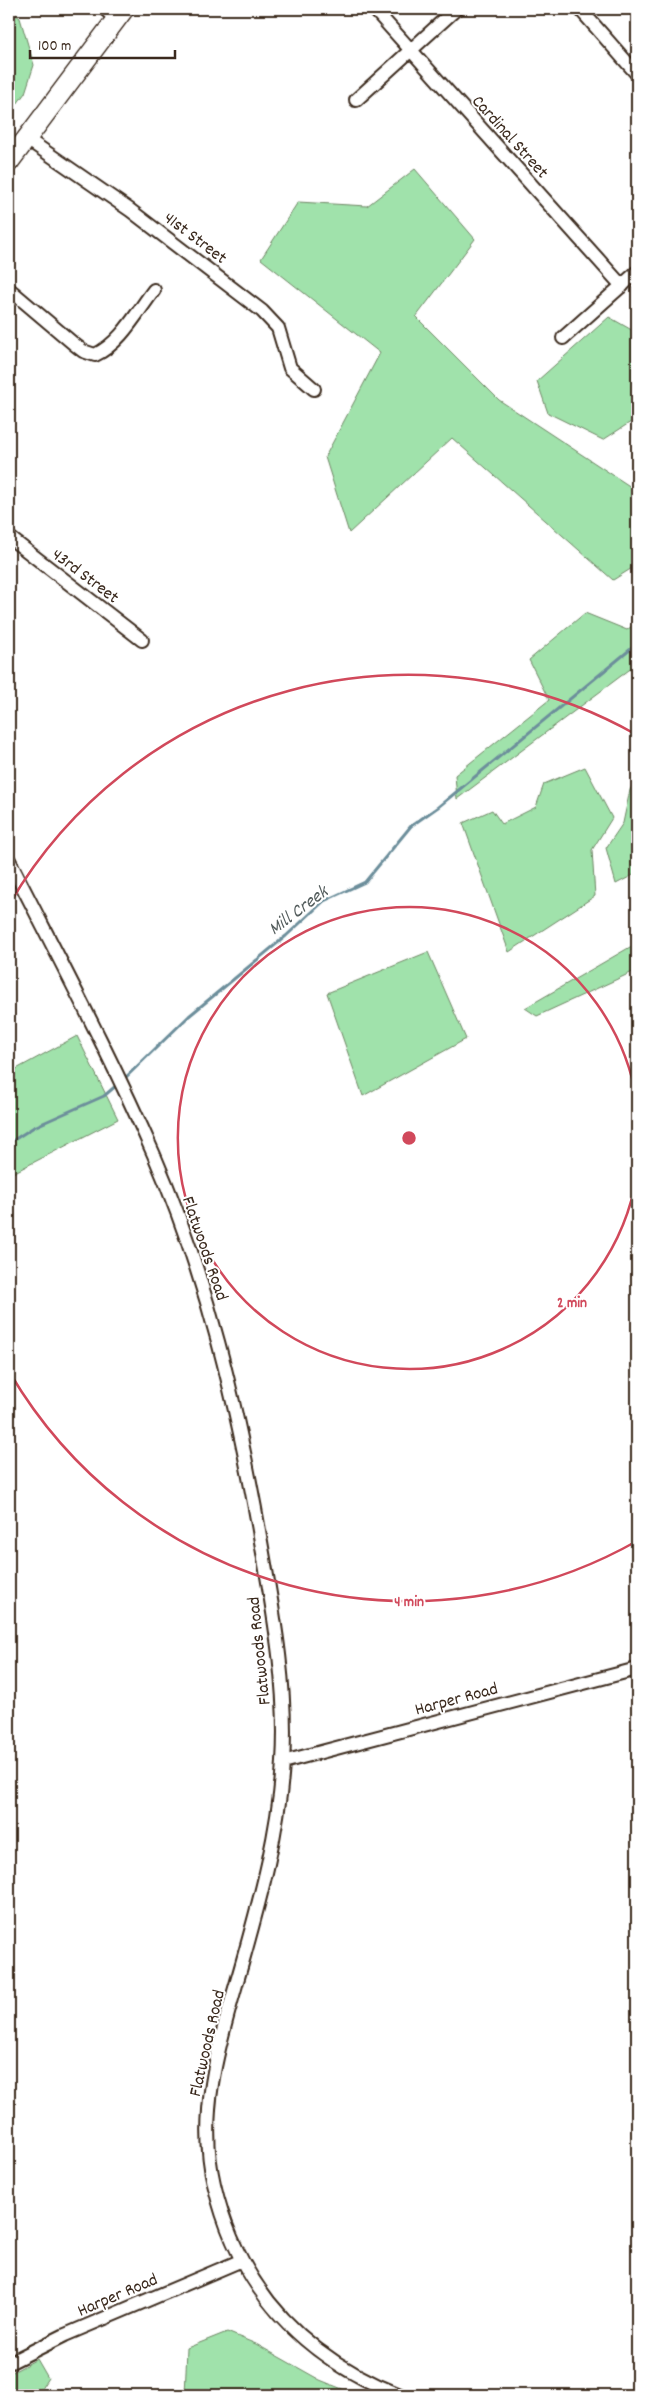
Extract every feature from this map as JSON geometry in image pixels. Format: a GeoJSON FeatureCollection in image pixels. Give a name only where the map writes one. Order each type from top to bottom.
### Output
{"type":"FeatureCollection","features":[{"type":"Feature","properties":{"kind":"highway"},"geometry":{"type":"LineString","coordinates":[[9,162],[115,12]]}},
{"type":"Feature","properties":{"kind":"street","name":"Cardinal Street"},"geometry":{"type":"LineString","coordinates":[[374,9],[622,286]]}},
{"type":"Feature","properties":{"kind":"street"},"geometry":{"type":"LineString","coordinates":[[356,100],[456,9]]}},
{"type":"Feature","properties":{"kind":"street"},"geometry":{"type":"LineString","coordinates":[[580,9],[637,74]]}},
{"type":"Feature","properties":{"kind":"street","name":"41st Street"},"geometry":{"type":"LineString","coordinates":[[27,139],[130,210],[262,310],[278,328],[290,368],[314,389]]}},
{"type":"Feature","properties":{"kind":"street"},"geometry":{"type":"LineString","coordinates":[[563,338],[637,272]]}},
{"type":"Feature","properties":{"kind":"street"},"geometry":{"type":"LineString","coordinates":[[9,290],[74,344],[84,351],[95,355],[107,350],[154,290]]}},
{"type":"Feature","properties":{"kind":"street","name":"43rd Street"},"geometry":{"type":"LineString","coordinates":[[9,537],[142,640]]}},
{"type":"Feature","properties":{"kind":"street","name":"Flatwoods Road"},"geometry":{"type":"LineString","coordinates":[[9,860],[108,1057],[154,1156],[191,1255],[216,1334],[233,1401],[248,1470],[277,1644],[283,1762],[274,1834],[259,1903],[221,2039],[209,2108],[208,2143],[212,2178],[221,2211],[240,2261],[255,2285],[276,2312],[301,2337],[359,2376],[400,2395]]}},
{"type":"Feature","properties":{"kind":"street","name":"Harper Road"},"geometry":{"type":"LineString","coordinates":[[283,1762],[637,1669]]}},
{"type":"Feature","properties":{"kind":"street","name":"Harper Road"},"geometry":{"type":"LineString","coordinates":[[9,2363],[65,2335],[240,2261]]}},
{"type":"Feature","properties":{"kind":"green space"},"geometry":{"type":"Polygon","coordinates":[[[9,9],[20,18],[34,65],[25,93],[9,115],[9,9]]]}},
{"type":"Feature","properties":{"kind":"green space"},"geometry":{"type":"Polygon","coordinates":[[[415,169],[475,239],[416,317],[499,400],[637,491],[637,565],[613,580],[452,438],[349,533],[325,457],[380,353],[261,259],[298,202],[367,206],[415,169]]]}},
{"type":"Feature","properties":{"kind":"green space"},"geometry":{"type":"Polygon","coordinates":[[[609,317],[637,333],[637,418],[603,440],[548,413],[537,381],[609,317]]]}},
{"type":"Feature","properties":{"kind":"green space"},"geometry":{"type":"Polygon","coordinates":[[[585,613],[627,630],[637,622],[637,664],[457,799],[455,775],[549,700],[529,660],[585,613]]]}},
{"type":"Feature","properties":{"kind":"green space"},"geometry":{"type":"Polygon","coordinates":[[[585,767],[612,818],[592,850],[595,896],[509,952],[463,823],[492,810],[502,824],[536,807],[544,784],[585,767]]]}},
{"type":"Feature","properties":{"kind":"green space"},"geometry":{"type":"Polygon","coordinates":[[[637,777],[637,873],[616,884],[606,848],[623,823],[630,790],[637,777]]]}},
{"type":"Feature","properties":{"kind":"green space"},"geometry":{"type":"Polygon","coordinates":[[[637,943],[637,970],[537,1016],[525,1008],[637,943]]]}},
{"type":"Feature","properties":{"kind":"green space"},"geometry":{"type":"Polygon","coordinates":[[[428,952],[466,1039],[363,1096],[327,993],[428,952]]]}},
{"type":"Feature","properties":{"kind":"green space"},"geometry":{"type":"Polygon","coordinates":[[[77,1036],[118,1119],[9,1175],[9,1073],[77,1036]]]}},
{"type":"Feature","properties":{"kind":"green space"},"geometry":{"type":"Polygon","coordinates":[[[227,2332],[256,2344],[320,2380],[357,2395],[185,2395],[187,2348],[227,2332]]]}},
{"type":"Feature","properties":{"kind":"green space"},"geometry":{"type":"Polygon","coordinates":[[[37,2359],[48,2378],[37,2395],[9,2395],[9,2374],[37,2359]]]}},
{"type":"Feature","properties":{"kind":"waterway","name":"Mill Creek"},"geometry":{"type":"LineString","coordinates":[[123,1080],[189,1016],[286,936],[324,901],[365,882],[411,826],[438,807],[637,644]]}},
{"type":"Feature","properties":{"kind":"waterway","name":"Mill Creek"},"geometry":{"type":"LineString","coordinates":[[9,1143],[34,1127],[104,1096],[118,1084]]}}]}
